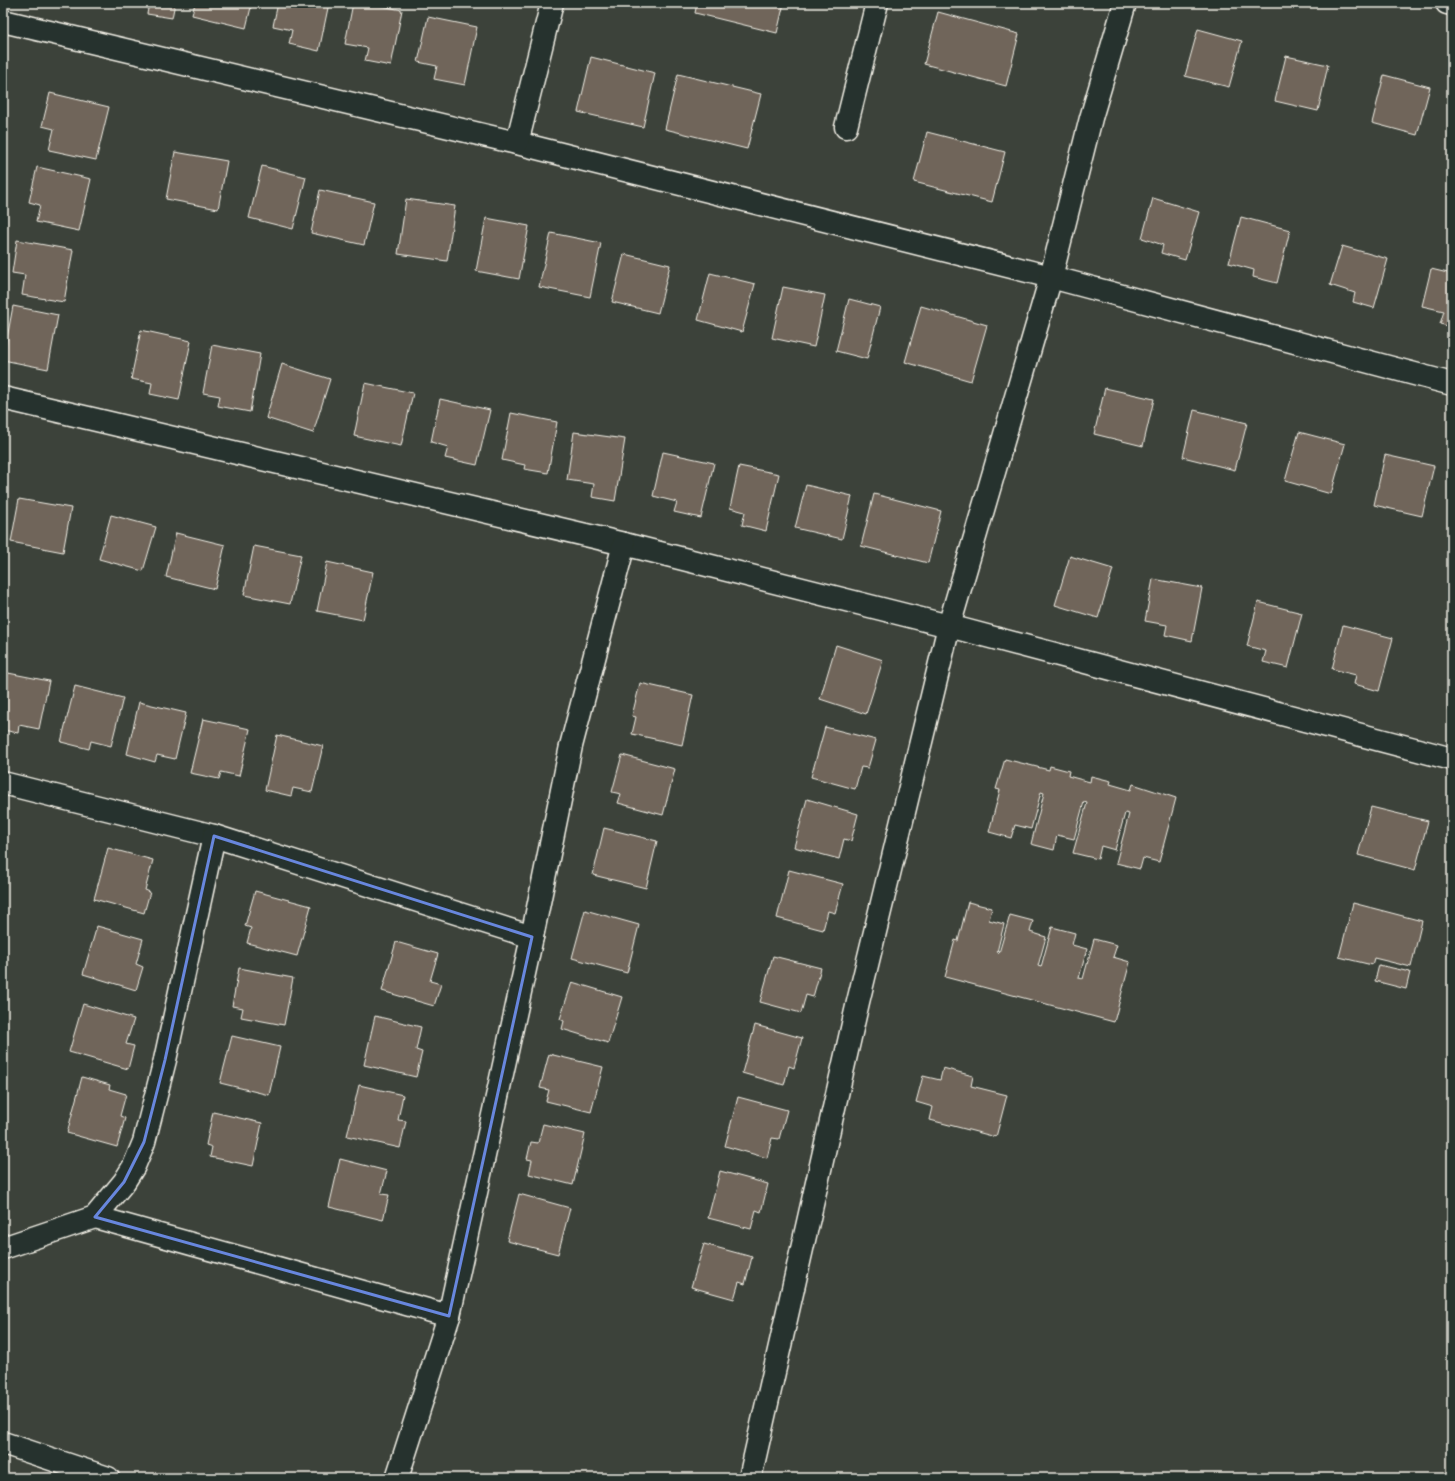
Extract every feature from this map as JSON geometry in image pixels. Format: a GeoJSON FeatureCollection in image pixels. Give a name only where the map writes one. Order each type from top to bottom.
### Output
{"type":"FeatureCollection","features":[{"type":"Feature","properties":{"kind":"street"},"geometry":{"type":"LineString","coordinates":[[517,143],[552,3]]}},
{"type":"Feature","properties":{"kind":"street"},"geometry":{"type":"LineString","coordinates":[[846,127],[877,3]]}},
{"type":"Feature","properties":{"kind":"street"},"geometry":{"type":"LineString","coordinates":[[750,1478],[857,1010],[949,626],[1051,276],[1091,118],[1125,3]]}},
{"type":"Feature","properties":{"kind":"street"},"geometry":{"type":"LineString","coordinates":[[1447,3],[1452,4]]}},
{"type":"Feature","properties":{"kind":"street"},"geometry":{"type":"LineString","coordinates":[[3,21],[517,143],[1051,276],[1452,384]]}},
{"type":"Feature","properties":{"kind":"street"},"geometry":{"type":"LineString","coordinates":[[3,398],[624,544],[949,626],[1452,758]]}},
{"type":"Feature","properties":{"kind":"street"},"geometry":{"type":"LineString","coordinates":[[397,1478],[450,1316],[532,937],[571,746],[624,544]]}},
{"type":"Feature","properties":{"kind":"street"},"geometry":{"type":"LineString","coordinates":[[3,783],[214,836],[532,937]]}},
{"type":"Feature","properties":{"kind":"street"},"geometry":{"type":"LineString","coordinates":[[3,1248],[95,1217],[124,1182],[134,1166],[144,1142],[165,1060],[214,836]]}},
{"type":"Feature","properties":{"kind":"street"},"geometry":{"type":"LineString","coordinates":[[95,1217],[450,1316]]}},
{"type":"Feature","properties":{"kind":"street"},"geometry":{"type":"LineString","coordinates":[[3,1443],[108,1478]]}},
{"type":"Feature","properties":{"kind":"highlighted area"},"geometry":{"type":"Polygon","coordinates":[[[214,836],[532,937],[449,1316],[95,1217],[124,1182],[144,1142],[165,1060],[214,836]]]}},
{"type":"Feature","properties":{"kind":"building"},"geometry":{"type":"Polygon","coordinates":[[[149,3],[175,3],[172,18],[147,14],[149,3]]]}},
{"type":"Feature","properties":{"kind":"building"},"geometry":{"type":"Polygon","coordinates":[[[195,3],[252,3],[246,28],[192,15],[195,3]]]}},
{"type":"Feature","properties":{"kind":"building"},"geometry":{"type":"Polygon","coordinates":[[[278,3],[329,3],[319,51],[289,44],[292,30],[273,26],[278,3]]]}},
{"type":"Feature","properties":{"kind":"building"},"geometry":{"type":"Polygon","coordinates":[[[353,3],[366,3],[402,10],[391,66],[365,61],[368,48],[345,44],[353,3]]]}},
{"type":"Feature","properties":{"kind":"building"},"geometry":{"type":"Polygon","coordinates":[[[697,3],[784,3],[777,33],[695,13],[697,3]]]}},
{"type":"Feature","properties":{"kind":"building"},"geometry":{"type":"Polygon","coordinates":[[[938,12],[1019,34],[1006,86],[924,64],[938,12]]]}},
{"type":"Feature","properties":{"kind":"building"},"geometry":{"type":"Polygon","coordinates":[[[428,17],[477,27],[465,85],[434,79],[437,66],[418,62],[428,17]]]}},
{"type":"Feature","properties":{"kind":"building"},"geometry":{"type":"Polygon","coordinates":[[[1198,29],[1242,41],[1229,87],[1185,76],[1198,29]]]}},
{"type":"Feature","properties":{"kind":"building"},"geometry":{"type":"Polygon","coordinates":[[[1286,56],[1328,65],[1318,111],[1275,101],[1286,56]]]}},
{"type":"Feature","properties":{"kind":"building"},"geometry":{"type":"Polygon","coordinates":[[[591,57],[655,73],[643,127],[578,112],[591,57]]]}},
{"type":"Feature","properties":{"kind":"building"},"geometry":{"type":"Polygon","coordinates":[[[678,74],[761,94],[747,149],[665,129],[678,74]]]}},
{"type":"Feature","properties":{"kind":"building"},"geometry":{"type":"Polygon","coordinates":[[[1384,75],[1430,87],[1417,135],[1372,123],[1384,75]]]}},
{"type":"Feature","properties":{"kind":"building"},"geometry":{"type":"Polygon","coordinates":[[[50,93],[109,107],[96,160],[49,150],[54,129],[42,126],[50,93]]]}},
{"type":"Feature","properties":{"kind":"building"},"geometry":{"type":"Polygon","coordinates":[[[927,132],[1005,152],[992,202],[914,182],[927,132]]]}},
{"type":"Feature","properties":{"kind":"building"},"geometry":{"type":"Polygon","coordinates":[[[175,152],[227,161],[218,209],[166,199],[175,152]]]}},
{"type":"Feature","properties":{"kind":"building"},"geometry":{"type":"Polygon","coordinates":[[[262,166],[306,177],[293,229],[249,218],[262,166]]]}},
{"type":"Feature","properties":{"kind":"building"},"geometry":{"type":"Polygon","coordinates":[[[37,167],[91,179],[79,231],[36,222],[40,205],[29,202],[37,167]]]}},
{"type":"Feature","properties":{"kind":"building"},"geometry":{"type":"Polygon","coordinates":[[[320,190],[374,202],[364,245],[311,233],[320,190]]]}},
{"type":"Feature","properties":{"kind":"building"},"geometry":{"type":"Polygon","coordinates":[[[1153,198],[1199,212],[1185,260],[1161,253],[1163,245],[1142,238],[1153,198]]]}},
{"type":"Feature","properties":{"kind":"building"},"geometry":{"type":"Polygon","coordinates":[[[406,199],[455,206],[447,261],[398,254],[406,199]]]}},
{"type":"Feature","properties":{"kind":"building"},"geometry":{"type":"Polygon","coordinates":[[[1241,217],[1290,230],[1277,283],[1253,277],[1254,270],[1229,263],[1241,217]]]}},
{"type":"Feature","properties":{"kind":"building"},"geometry":{"type":"Polygon","coordinates":[[[486,218],[529,226],[519,279],[476,271],[486,218]]]}},
{"type":"Feature","properties":{"kind":"building"},"geometry":{"type":"Polygon","coordinates":[[[551,233],[601,243],[590,297],[539,287],[551,233]]]}},
{"type":"Feature","properties":{"kind":"building"},"geometry":{"type":"Polygon","coordinates":[[[17,240],[73,250],[64,302],[22,295],[25,275],[12,273],[17,240]]]}},
{"type":"Feature","properties":{"kind":"building"},"geometry":{"type":"Polygon","coordinates":[[[1342,246],[1388,259],[1374,308],[1353,302],[1355,293],[1330,285],[1342,246]]]}},
{"type":"Feature","properties":{"kind":"building"},"geometry":{"type":"Polygon","coordinates":[[[624,254],[670,265],[658,313],[612,302],[624,254]]]}},
{"type":"Feature","properties":{"kind":"building"},"geometry":{"type":"Polygon","coordinates":[[[1431,269],[1452,274],[1452,327],[1440,324],[1444,311],[1422,306],[1431,269]]]}},
{"type":"Feature","properties":{"kind":"building"},"geometry":{"type":"Polygon","coordinates":[[[710,273],[755,284],[742,332],[698,320],[710,273]]]}},
{"type":"Feature","properties":{"kind":"building"},"geometry":{"type":"Polygon","coordinates":[[[783,287],[825,295],[814,347],[772,338],[783,287]]]}},
{"type":"Feature","properties":{"kind":"building"},"geometry":{"type":"Polygon","coordinates":[[[849,299],[880,307],[867,359],[836,351],[849,299]]]}},
{"type":"Feature","properties":{"kind":"building"},"geometry":{"type":"Polygon","coordinates":[[[13,306],[58,315],[48,369],[3,360],[13,306]]]}},
{"type":"Feature","properties":{"kind":"building"},"geometry":{"type":"Polygon","coordinates":[[[921,306],[987,325],[971,381],[905,362],[921,306]]]}},
{"type":"Feature","properties":{"kind":"building"},"geometry":{"type":"Polygon","coordinates":[[[141,330],[191,341],[179,400],[150,394],[152,383],[131,379],[141,330]]]}},
{"type":"Feature","properties":{"kind":"building"},"geometry":{"type":"Polygon","coordinates":[[[212,345],[260,354],[250,412],[218,406],[220,396],[203,393],[212,345]]]}},
{"type":"Feature","properties":{"kind":"building"},"geometry":{"type":"Polygon","coordinates":[[[282,364],[330,379],[313,433],[266,418],[282,364]]]}},
{"type":"Feature","properties":{"kind":"building"},"geometry":{"type":"Polygon","coordinates":[[[365,383],[413,393],[401,446],[354,436],[365,383]]]}},
{"type":"Feature","properties":{"kind":"building"},"geometry":{"type":"Polygon","coordinates":[[[1105,388],[1154,399],[1143,446],[1094,434],[1105,388]]]}},
{"type":"Feature","properties":{"kind":"building"},"geometry":{"type":"Polygon","coordinates":[[[440,399],[490,410],[477,465],[445,458],[448,447],[431,442],[440,399]]]}},
{"type":"Feature","properties":{"kind":"building"},"geometry":{"type":"Polygon","coordinates":[[[1194,410],[1247,423],[1235,470],[1183,457],[1194,410]]]}},
{"type":"Feature","properties":{"kind":"building"},"geometry":{"type":"Polygon","coordinates":[[[511,413],[557,422],[548,473],[524,469],[525,465],[502,460],[511,413]]]}},
{"type":"Feature","properties":{"kind":"building"},"geometry":{"type":"Polygon","coordinates":[[[574,432],[625,439],[615,501],[592,497],[594,484],[567,480],[574,432]]]}},
{"type":"Feature","properties":{"kind":"building"},"geometry":{"type":"Polygon","coordinates":[[[1299,432],[1345,444],[1331,494],[1285,481],[1299,432]]]}},
{"type":"Feature","properties":{"kind":"building"},"geometry":{"type":"Polygon","coordinates":[[[663,452],[714,463],[701,518],[674,512],[677,502],[653,496],[663,452]]]}},
{"type":"Feature","properties":{"kind":"building"},"geometry":{"type":"Polygon","coordinates":[[[1385,455],[1434,466],[1422,516],[1374,505],[1385,455]]]}},
{"type":"Feature","properties":{"kind":"building"},"geometry":{"type":"Polygon","coordinates":[[[739,466],[779,474],[766,531],[742,525],[745,512],[730,508],[739,466]]]}},
{"type":"Feature","properties":{"kind":"building"},"geometry":{"type":"Polygon","coordinates":[[[806,485],[852,496],[842,539],[795,528],[806,485]]]}},
{"type":"Feature","properties":{"kind":"building"},"geometry":{"type":"Polygon","coordinates":[[[874,494],[941,511],[928,563],[861,546],[874,494]]]}},
{"type":"Feature","properties":{"kind":"building"},"geometry":{"type":"Polygon","coordinates":[[[19,499],[71,508],[63,552],[11,542],[19,499]]]}},
{"type":"Feature","properties":{"kind":"building"},"geometry":{"type":"Polygon","coordinates":[[[111,515],[156,527],[143,571],[99,559],[111,515]]]}},
{"type":"Feature","properties":{"kind":"building"},"geometry":{"type":"Polygon","coordinates":[[[176,533],[225,545],[215,589],[166,577],[176,533]]]}},
{"type":"Feature","properties":{"kind":"building"},"geometry":{"type":"Polygon","coordinates":[[[254,546],[301,555],[290,604],[244,595],[254,546]]]}},
{"type":"Feature","properties":{"kind":"building"},"geometry":{"type":"Polygon","coordinates":[[[1070,556],[1113,569],[1098,618],[1055,605],[1070,556]]]}},
{"type":"Feature","properties":{"kind":"building"},"geometry":{"type":"Polygon","coordinates":[[[327,562],[373,572],[363,620],[317,611],[327,562]]]}},
{"type":"Feature","properties":{"kind":"building"},"geometry":{"type":"Polygon","coordinates":[[[1153,579],[1202,588],[1192,641],[1165,635],[1167,625],[1145,621],[1153,579]]]}},
{"type":"Feature","properties":{"kind":"building"},"geometry":{"type":"Polygon","coordinates":[[[1258,602],[1302,613],[1288,668],[1263,662],[1266,651],[1247,646],[1258,602]]]}},
{"type":"Feature","properties":{"kind":"building"},"geometry":{"type":"Polygon","coordinates":[[[1343,625],[1393,638],[1379,691],[1354,684],[1356,675],[1332,669],[1343,625]]]}},
{"type":"Feature","properties":{"kind":"building"},"geometry":{"type":"Polygon","coordinates":[[[836,645],[883,660],[866,714],[820,699],[836,645]]]}},
{"type":"Feature","properties":{"kind":"building"},"geometry":{"type":"Polygon","coordinates":[[[3,672],[49,681],[39,729],[19,725],[18,733],[3,730],[3,672]]]}},
{"type":"Feature","properties":{"kind":"building"},"geometry":{"type":"Polygon","coordinates":[[[640,683],[693,695],[682,745],[632,734],[636,717],[632,716],[640,683]]]}},
{"type":"Feature","properties":{"kind":"building"},"geometry":{"type":"Polygon","coordinates":[[[75,686],[123,698],[111,746],[91,741],[89,749],[61,742],[75,686]]]}},
{"type":"Feature","properties":{"kind":"building"},"geometry":{"type":"Polygon","coordinates":[[[1452,696],[1452,710],[1448,709],[1452,696]]]}},
{"type":"Feature","properties":{"kind":"building"},"geometry":{"type":"Polygon","coordinates":[[[139,702],[186,713],[175,759],[157,755],[155,762],[127,754],[139,702]]]}},
{"type":"Feature","properties":{"kind":"building"},"geometry":{"type":"Polygon","coordinates":[[[203,719],[250,729],[239,776],[221,772],[219,779],[190,773],[203,719]]]}},
{"type":"Feature","properties":{"kind":"building"},"geometry":{"type":"Polygon","coordinates":[[[825,727],[876,740],[868,768],[861,767],[855,789],[811,777],[825,727]]]}},
{"type":"Feature","properties":{"kind":"building"},"geometry":{"type":"Polygon","coordinates":[[[277,735],[323,746],[312,792],[293,788],[291,796],[265,790],[277,735]]]}},
{"type":"Feature","properties":{"kind":"building"},"geometry":{"type":"Polygon","coordinates":[[[622,755],[675,769],[663,815],[618,803],[621,794],[612,792],[622,755]]]}},
{"type":"Feature","properties":{"kind":"building"},"geometry":{"type":"Polygon","coordinates":[[[1005,759],[1049,770],[1050,766],[1069,771],[1068,776],[1090,782],[1091,776],[1111,781],[1110,784],[1131,790],[1133,784],[1176,798],[1159,862],[1143,858],[1140,869],[1116,863],[1129,814],[1125,813],[1115,850],[1101,846],[1098,859],[1073,853],[1087,803],[1084,802],[1074,839],[1057,835],[1054,850],[1031,844],[1044,793],[1041,792],[1031,829],[1015,825],[1011,838],[989,832],[1000,790],[996,789],[1005,759]]]}},
{"type":"Feature","properties":{"kind":"building"},"geometry":{"type":"Polygon","coordinates":[[[807,799],[858,814],[851,841],[844,839],[839,859],[794,847],[807,799]]]}},
{"type":"Feature","properties":{"kind":"building"},"geometry":{"type":"Polygon","coordinates":[[[1371,807],[1428,821],[1415,870],[1358,855],[1371,807]]]}},
{"type":"Feature","properties":{"kind":"building"},"geometry":{"type":"Polygon","coordinates":[[[604,828],[657,841],[646,888],[593,875],[604,828]]]}},
{"type":"Feature","properties":{"kind":"building"},"geometry":{"type":"Polygon","coordinates":[[[108,848],[153,860],[145,890],[150,892],[144,913],[94,899],[108,848]]]}},
{"type":"Feature","properties":{"kind":"building"},"geometry":{"type":"Polygon","coordinates":[[[789,870],[843,884],[835,913],[828,911],[823,930],[777,918],[789,870]]]}},
{"type":"Feature","properties":{"kind":"building"},"geometry":{"type":"Polygon","coordinates":[[[255,891],[311,906],[297,956],[247,943],[251,928],[245,926],[255,891]]]}},
{"type":"Feature","properties":{"kind":"building"},"geometry":{"type":"Polygon","coordinates":[[[968,902],[992,908],[989,920],[1004,924],[997,952],[999,953],[1010,915],[1033,921],[1030,932],[1046,937],[1038,966],[1041,967],[1052,927],[1075,933],[1072,945],[1087,949],[1079,978],[1083,979],[1094,939],[1117,945],[1113,957],[1130,962],[1114,1022],[945,977],[955,940],[958,941],[968,902]]]}},
{"type":"Feature","properties":{"kind":"building"},"geometry":{"type":"Polygon","coordinates":[[[1353,903],[1422,921],[1411,967],[1374,958],[1372,965],[1339,957],[1353,903]]]}},
{"type":"Feature","properties":{"kind":"building"},"geometry":{"type":"Polygon","coordinates":[[[585,910],[639,925],[627,973],[572,958],[585,910]]]}},
{"type":"Feature","properties":{"kind":"building"},"geometry":{"type":"Polygon","coordinates":[[[97,926],[143,939],[136,964],[143,967],[136,990],[83,974],[97,926]]]}},
{"type":"Feature","properties":{"kind":"building"},"geometry":{"type":"Polygon","coordinates":[[[396,942],[438,954],[430,981],[441,984],[434,1006],[382,991],[396,942]]]}},
{"type":"Feature","properties":{"kind":"building"},"geometry":{"type":"Polygon","coordinates":[[[773,956],[821,968],[813,997],[806,995],[801,1013],[760,1002],[773,956]]]}},
{"type":"Feature","properties":{"kind":"building"},"geometry":{"type":"Polygon","coordinates":[[[1379,965],[1410,972],[1406,989],[1375,981],[1379,965]]]}},
{"type":"Feature","properties":{"kind":"building"},"geometry":{"type":"Polygon","coordinates":[[[239,968],[293,978],[284,1025],[241,1017],[243,1008],[232,1006],[239,968]]]}},
{"type":"Feature","properties":{"kind":"building"},"geometry":{"type":"Polygon","coordinates":[[[572,982],[622,997],[608,1043],[562,1029],[564,1021],[560,1019],[572,982]]]}},
{"type":"Feature","properties":{"kind":"building"},"geometry":{"type":"Polygon","coordinates":[[[83,1004],[134,1019],[126,1044],[134,1046],[128,1069],[69,1052],[83,1004]]]}},
{"type":"Feature","properties":{"kind":"building"},"geometry":{"type":"Polygon","coordinates":[[[375,1016],[421,1027],[416,1050],[422,1052],[416,1077],[364,1065],[375,1016]]]}},
{"type":"Feature","properties":{"kind":"building"},"geometry":{"type":"Polygon","coordinates":[[[755,1025],[802,1038],[794,1068],[789,1066],[784,1085],[742,1073],[755,1025]]]}},
{"type":"Feature","properties":{"kind":"building"},"geometry":{"type":"Polygon","coordinates":[[[232,1036],[280,1047],[269,1095],[220,1083],[232,1036]]]}},
{"type":"Feature","properties":{"kind":"building"},"geometry":{"type":"Polygon","coordinates":[[[549,1054],[603,1067],[591,1112],[546,1101],[549,1090],[540,1088],[549,1054]]]}},
{"type":"Feature","properties":{"kind":"building"},"geometry":{"type":"Polygon","coordinates":[[[943,1068],[973,1076],[971,1086],[1007,1095],[996,1137],[930,1120],[933,1107],[916,1102],[923,1076],[940,1080],[943,1068]]]}},
{"type":"Feature","properties":{"kind":"building"},"geometry":{"type":"Polygon","coordinates":[[[82,1077],[110,1085],[109,1089],[126,1094],[120,1116],[125,1118],[117,1147],[67,1133],[82,1077]]]}},
{"type":"Feature","properties":{"kind":"building"},"geometry":{"type":"Polygon","coordinates":[[[359,1085],[403,1095],[398,1120],[406,1121],[400,1148],[347,1136],[359,1085]]]}},
{"type":"Feature","properties":{"kind":"building"},"geometry":{"type":"Polygon","coordinates":[[[738,1097],[787,1110],[779,1139],[772,1138],[767,1158],[725,1146],[738,1097]]]}},
{"type":"Feature","properties":{"kind":"building"},"geometry":{"type":"Polygon","coordinates":[[[213,1112],[262,1123],[253,1166],[210,1157],[212,1147],[206,1145],[213,1112]]]}},
{"type":"Feature","properties":{"kind":"building"},"geometry":{"type":"Polygon","coordinates":[[[543,1124],[585,1134],[573,1185],[529,1174],[532,1160],[527,1159],[531,1142],[538,1143],[543,1124]]]}},
{"type":"Feature","properties":{"kind":"building"},"geometry":{"type":"Polygon","coordinates":[[[340,1159],[387,1171],[381,1194],[389,1195],[383,1220],[329,1207],[340,1159]]]}},
{"type":"Feature","properties":{"kind":"building"},"geometry":{"type":"Polygon","coordinates":[[[720,1171],[768,1184],[761,1212],[756,1210],[751,1229],[708,1218],[720,1171]]]}},
{"type":"Feature","properties":{"kind":"building"},"geometry":{"type":"Polygon","coordinates":[[[519,1194],[570,1208],[558,1254],[507,1241],[519,1194]]]}},
{"type":"Feature","properties":{"kind":"building"},"geometry":{"type":"Polygon","coordinates":[[[704,1244],[752,1257],[745,1284],[739,1282],[734,1299],[691,1287],[704,1244]]]}}]}
